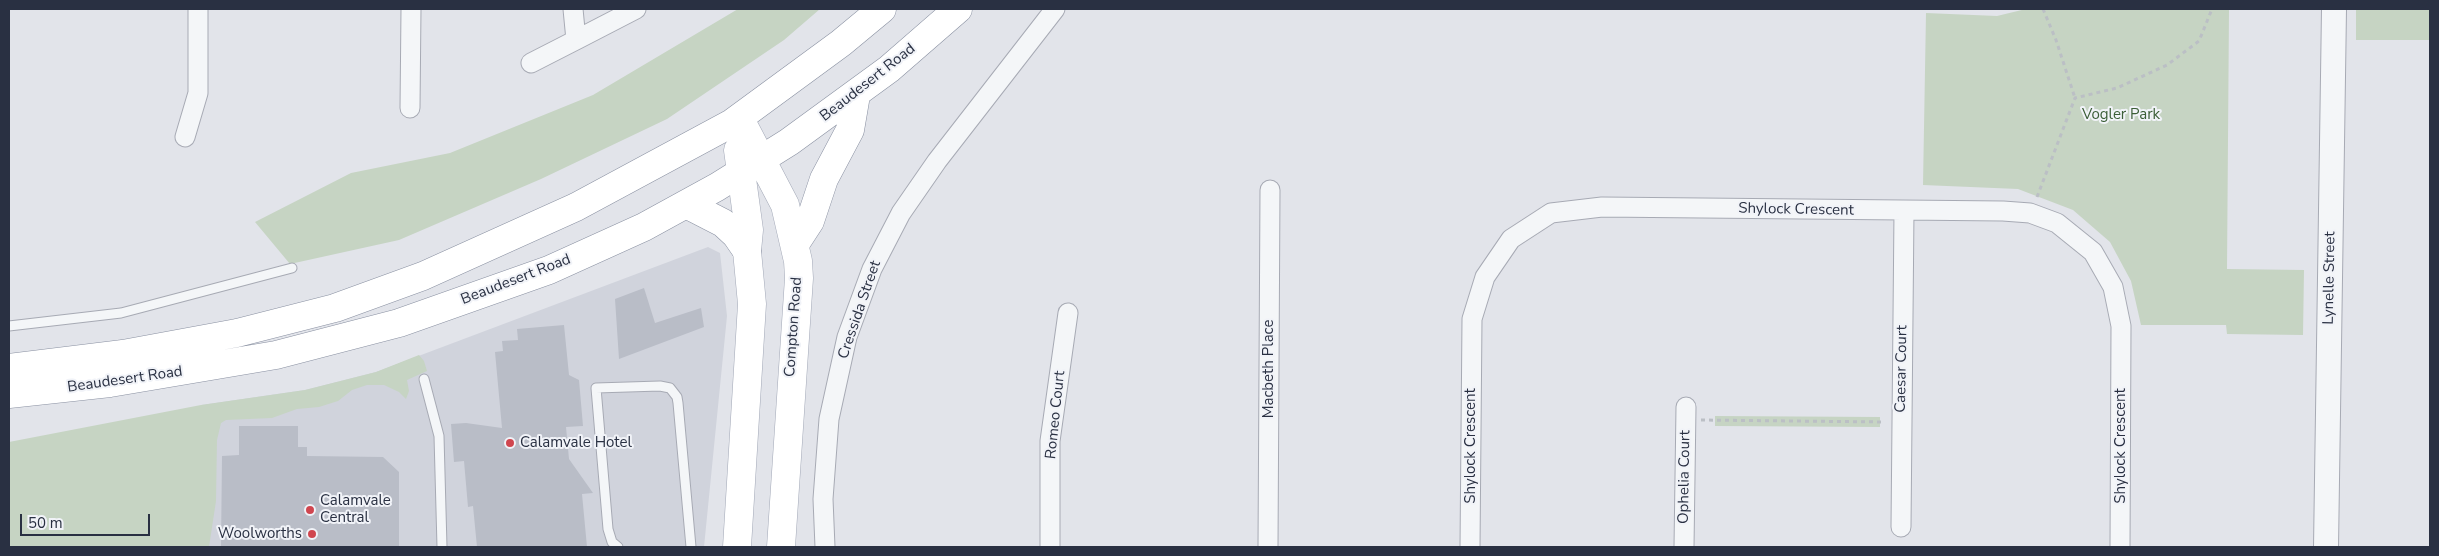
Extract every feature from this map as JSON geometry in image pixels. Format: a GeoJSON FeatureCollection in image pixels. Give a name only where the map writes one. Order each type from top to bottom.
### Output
{"type":"FeatureCollection","features":[{"type":"Feature","properties":{"kind":"main road","name":"Beaudesert Road"},"geometry":{"type":"LineString","coordinates":[[9,368],[114,356],[237,334],[334,308],[380,293],[461,260],[576,207],[736,121],[841,43],[882,9]]}},
{"type":"Feature","properties":{"kind":"main road","name":"Beaudesert Road"},"geometry":{"type":"LineString","coordinates":[[9,394],[110,384],[276,355],[363,333],[489,292],[549,270],[602,247],[686,204],[789,142],[856,95],[923,41],[958,9]]}},
{"type":"Feature","properties":{"kind":"main road"},"geometry":{"type":"LineString","coordinates":[[795,244],[810,221],[824,179],[850,130],[856,95]]}},
{"type":"Feature","properties":{"kind":"main road","name":"Compton Road"},"geometry":{"type":"LineString","coordinates":[[736,121],[752,165],[785,205],[795,244],[799,278],[781,547]]}},
{"type":"Feature","properties":{"kind":"main road","name":"Compton Road"},"geometry":{"type":"LineString","coordinates":[[737,547],[752,333],[750,274],[747,251],[752,165]]}},
{"type":"Feature","properties":{"kind":"main road"},"geometry":{"type":"LineString","coordinates":[[686,204],[723,223],[736,234],[747,251]]}},
{"type":"Feature","properties":{"kind":"street"},"geometry":{"type":"LineString","coordinates":[[185,137],[198,93],[198,9]]}},
{"type":"Feature","properties":{"kind":"street"},"geometry":{"type":"LineString","coordinates":[[410,108],[411,9]]}},
{"type":"Feature","properties":{"kind":"street"},"geometry":{"type":"LineString","coordinates":[[573,9],[576,40]]}},
{"type":"Feature","properties":{"kind":"street"},"geometry":{"type":"LineString","coordinates":[[531,63],[636,9]]}},
{"type":"Feature","properties":{"kind":"street","name":"Cressida Street"},"geometry":{"type":"LineString","coordinates":[[825,547],[823,499],[829,418],[847,337],[872,269],[901,213],[937,161],[1055,9]]}},
{"type":"Feature","properties":{"kind":"street","name":"Lynelle Street"},"geometry":{"type":"LineString","coordinates":[[2326,547],[2334,9]]}},
{"type":"Feature","properties":{"kind":"street","name":"Macbeth Place"},"geometry":{"type":"LineString","coordinates":[[1268,547],[1270,190]]}},
{"type":"Feature","properties":{"kind":"street","name":"Shylock Crescent"},"geometry":{"type":"LineString","coordinates":[[1470,547],[1472,319],[1485,277],[1511,239],[1551,213],[1602,207],[2003,211],[2030,213],[2057,223],[2092,252],[2113,287],[2121,326],[2120,547]]}},
{"type":"Feature","properties":{"kind":"street","name":"Caesar Court"},"geometry":{"type":"LineString","coordinates":[[1901,527],[1904,211]]}},
{"type":"Feature","properties":{"kind":"street","name":"Romeo Court"},"geometry":{"type":"LineString","coordinates":[[1050,547],[1050,441],[1068,313]]}},
{"type":"Feature","properties":{"kind":"street","name":"Ophelia Court"},"geometry":{"type":"LineString","coordinates":[[1684,547],[1686,414]]}},
{"type":"Feature","properties":{"kind":"lane"},"geometry":{"type":"LineString","coordinates":[[9,326],[121,313],[292,268]]}},
{"type":"Feature","properties":{"kind":"lane"},"geometry":{"type":"LineString","coordinates":[[424,379],[439,436],[442,547]]}},
{"type":"Feature","properties":{"kind":"lane"},"geometry":{"type":"LineString","coordinates":[[618,547],[612,542],[608,529],[596,388],[660,386],[670,388],[678,403],[691,547]]}},
{"type":"Feature","properties":{"kind":"path"},"geometry":{"type":"LineString","coordinates":[[2030,213],[2075,98],[2056,40],[2043,9]]}},
{"type":"Feature","properties":{"kind":"path"},"geometry":{"type":"LineString","coordinates":[[2075,98],[2117,88],[2167,65],[2199,41],[2212,9]]}},
{"type":"Feature","properties":{"kind":"path"},"geometry":{"type":"LineString","coordinates":[[1686,414],[1902,423]]}},
{"type":"Feature","properties":{"kind":"shaded area"},"geometry":{"type":"Polygon","coordinates":[[[708,247],[720,253],[727,316],[704,547],[203,547],[201,405],[305,390],[376,372],[708,247]]]}},
{"type":"Feature","properties":{"kind":"green space"},"geometry":{"type":"Polygon","coordinates":[[[738,9],[820,9],[784,40],[667,119],[541,179],[399,240],[290,264],[255,222],[351,173],[450,153],[593,95],[738,9]]]}},
{"type":"Feature","properties":{"kind":"green space","name":"Vogler Park"},"geometry":{"type":"Polygon","coordinates":[[[2026,9],[2305,9],[2229,10],[2227,269],[2304,270],[2303,335],[2227,334],[2226,325],[2141,325],[2131,281],[2110,242],[2073,210],[2018,189],[1923,185],[1926,13],[1997,16],[2026,9]]]}},
{"type":"Feature","properties":{"kind":"green space"},"geometry":{"type":"Polygon","coordinates":[[[2356,9],[2430,9],[2430,40],[2356,40],[2356,9]]]}},
{"type":"Feature","properties":{"kind":"green space"},"geometry":{"type":"Polygon","coordinates":[[[419,355],[424,361],[427,371],[407,380],[409,391],[406,399],[399,392],[384,385],[367,385],[352,390],[338,401],[319,407],[297,409],[272,418],[226,420],[221,423],[217,440],[216,501],[209,547],[9,547],[9,442],[201,405],[305,390],[376,372],[419,355]]]}},
{"type":"Feature","properties":{"kind":"green space"},"geometry":{"type":"Polygon","coordinates":[[[1715,416],[1880,417],[1880,427],[1715,426],[1715,416]]]}},
{"type":"Feature","properties":{"kind":"building"},"geometry":{"type":"Polygon","coordinates":[[[644,288],[655,323],[701,308],[704,327],[619,359],[615,299],[644,288]]]}},
{"type":"Feature","properties":{"kind":"building","name":"Calamvale Hotel"},"geometry":{"type":"Polygon","coordinates":[[[564,325],[569,375],[579,380],[583,426],[566,427],[569,459],[593,493],[582,494],[587,547],[477,547],[473,506],[468,507],[464,461],[454,462],[451,424],[466,423],[502,428],[495,352],[503,351],[502,341],[518,340],[517,329],[564,325]]]}},
{"type":"Feature","properties":{"kind":"building","name":"Calamvale Central"},"geometry":{"type":"Polygon","coordinates":[[[239,426],[298,426],[298,447],[307,447],[307,456],[383,457],[399,472],[399,547],[221,547],[222,456],[239,455],[239,426]]]}},
{"type":"Feature","properties":{"kind":"place","name":"Calamvale Hotel"},"geometry":{"type":"Point","coordinates":[510,443]}},
{"type":"Feature","properties":{"kind":"place","name":"Calamvale Central"},"geometry":{"type":"Point","coordinates":[310,510]}},
{"type":"Feature","properties":{"kind":"place","name":"Woolworths"},"geometry":{"type":"Point","coordinates":[312,534]}}]}
